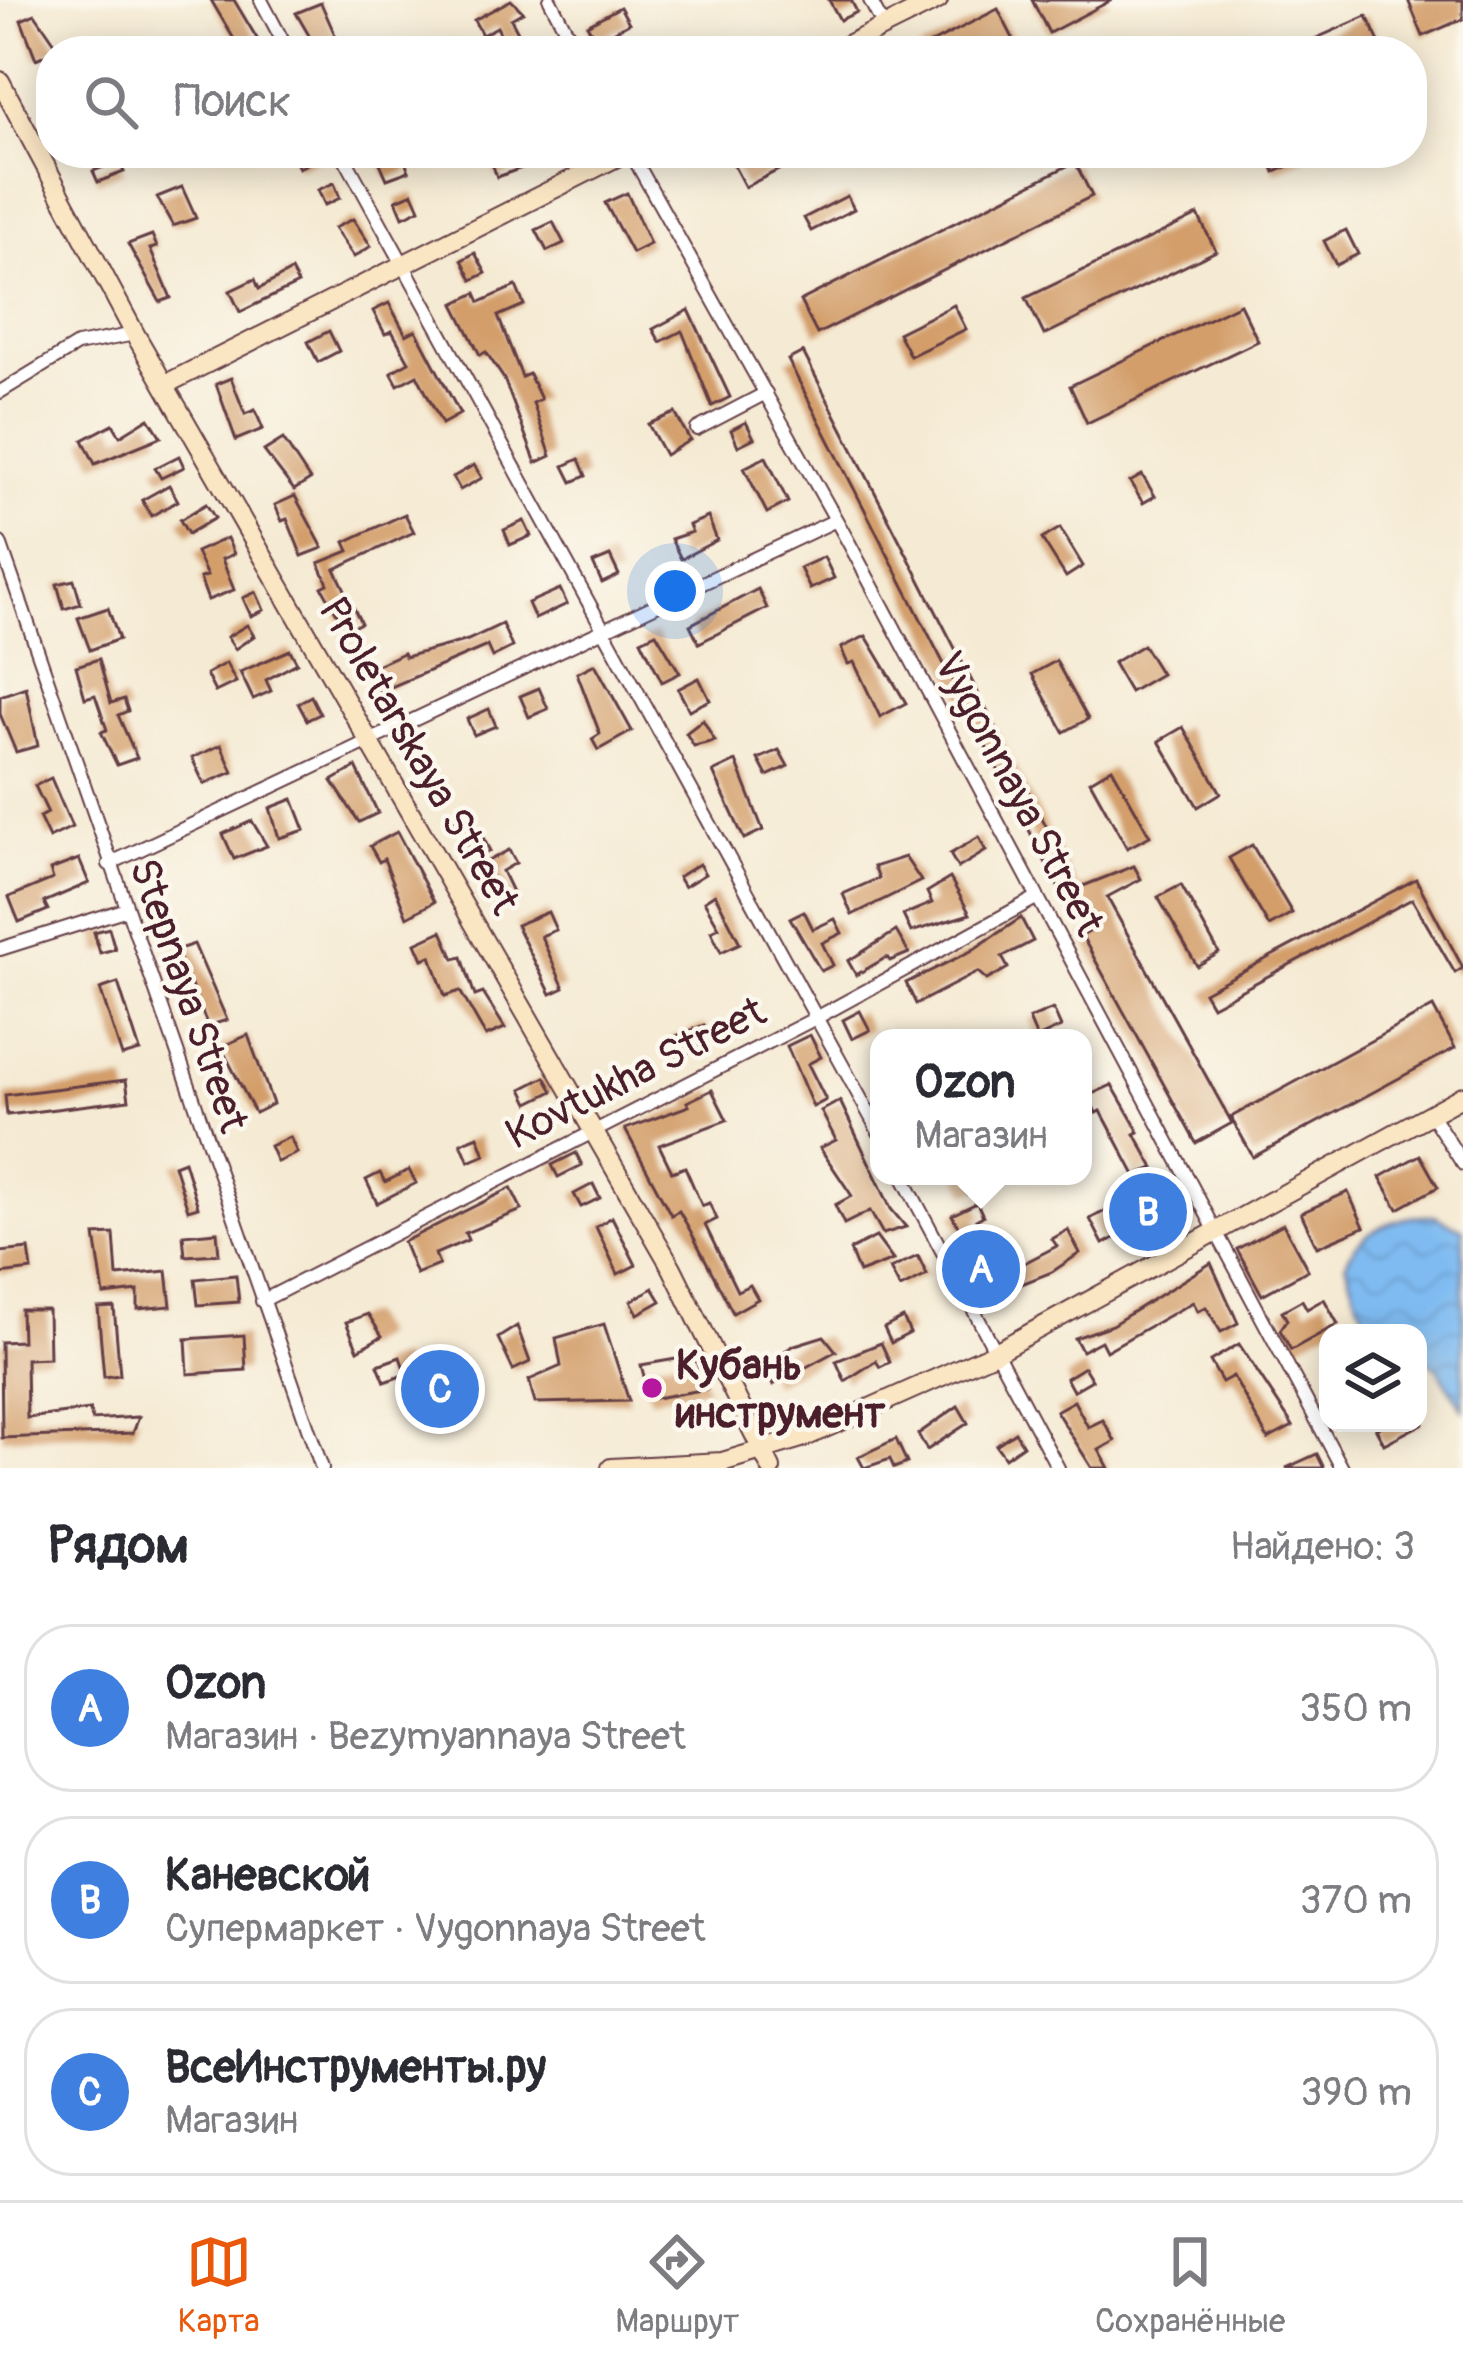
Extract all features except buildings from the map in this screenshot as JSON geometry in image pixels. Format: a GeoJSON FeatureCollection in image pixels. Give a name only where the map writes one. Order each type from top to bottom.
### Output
{"type":"FeatureCollection","features":[{"type":"Feature","properties":{"kind":"street"},"geometry":{"type":"LineString","coordinates":[[261,0],[280,36]]}},
{"type":"Feature","properties":{"kind":"street"},"geometry":{"type":"LineString","coordinates":[[550,0],[569,36]]}},
{"type":"Feature","properties":{"kind":"street"},"geometry":{"type":"LineString","coordinates":[[870,0],[884,27]]}},
{"type":"Feature","properties":{"kind":"street"},"geometry":{"type":"LineString","coordinates":[[866,36],[938,0]]}},
{"type":"Feature","properties":{"kind":"street","name":"Proletarskaya Street"},"geometry":{"type":"LineString","coordinates":[[0,80],[36,148]]}},
{"type":"Feature","properties":{"kind":"street","name":"Proletarskaya Street"},"geometry":{"type":"LineString","coordinates":[[47,168],[135,334],[371,737],[672,1268],[767,1460]]}},
{"type":"Feature","properties":{"kind":"street"},"geometry":{"type":"LineString","coordinates":[[350,168],[870,1115]]}},
{"type":"Feature","properties":{"kind":"street"},"geometry":{"type":"LineString","coordinates":[[166,384],[598,168]]}},
{"type":"Feature","properties":{"kind":"street","name":"Vygonnaya Street"},"geometry":{"type":"LineString","coordinates":[[637,168],[766,393],[1342,1468]]}},
{"type":"Feature","properties":{"kind":"street"},"geometry":{"type":"LineString","coordinates":[[0,392],[77,345],[135,334]]}},
{"type":"Feature","properties":{"kind":"street"},"geometry":{"type":"LineString","coordinates":[[697,429],[766,393]]}},
{"type":"Feature","properties":{"kind":"street"},"geometry":{"type":"LineString","coordinates":[[109,864],[834,521]]}},
{"type":"Feature","properties":{"kind":"street","name":"Stepnaya Street"},"geometry":{"type":"LineString","coordinates":[[0,542],[322,1468]]}},
{"type":"Feature","properties":{"kind":"street","name":"Kovtukha Street"},"geometry":{"type":"LineString","coordinates":[[262,1301],[818,1017],[1036,898]]}},
{"type":"Feature","properties":{"kind":"street"},"geometry":{"type":"LineString","coordinates":[[0,949],[127,910]]}},
{"type":"Feature","properties":{"kind":"street"},"geometry":{"type":"LineString","coordinates":[[611,1468],[767,1460],[996,1352],[1463,1096]]}},
{"type":"Feature","properties":{"kind":"street"},"geometry":{"type":"LineString","coordinates":[[1430,1114],[1463,1164]]}},
{"type":"Feature","properties":{"kind":"street"},"geometry":{"type":"LineString","coordinates":[[907,1185],[1058,1468]]}},
{"type":"Feature","properties":{"kind":"water"},"geometry":{"type":"Polygon","coordinates":[[[1435,1216],[1463,1229],[1463,1409],[1437,1368],[1427,1361],[1427,1324],[1375,1324],[1356,1295],[1346,1263],[1357,1244],[1391,1222],[1435,1216]]]}},
{"type":"Feature","properties":{"kind":"place","name":"Каневской"},"geometry":{"type":"Point","coordinates":[1148,1212]}},
{"type":"Feature","properties":{"kind":"place","name":"Ozon"},"geometry":{"type":"Point","coordinates":[981,1269]}},
{"type":"Feature","properties":{"kind":"place","name":"Кубань инструмент"},"geometry":{"type":"Point","coordinates":[652,1388]}},
{"type":"Feature","properties":{"kind":"place","name":"ВсеИнструменты.ру"},"geometry":{"type":"Point","coordinates":[440,1389]}}]}
